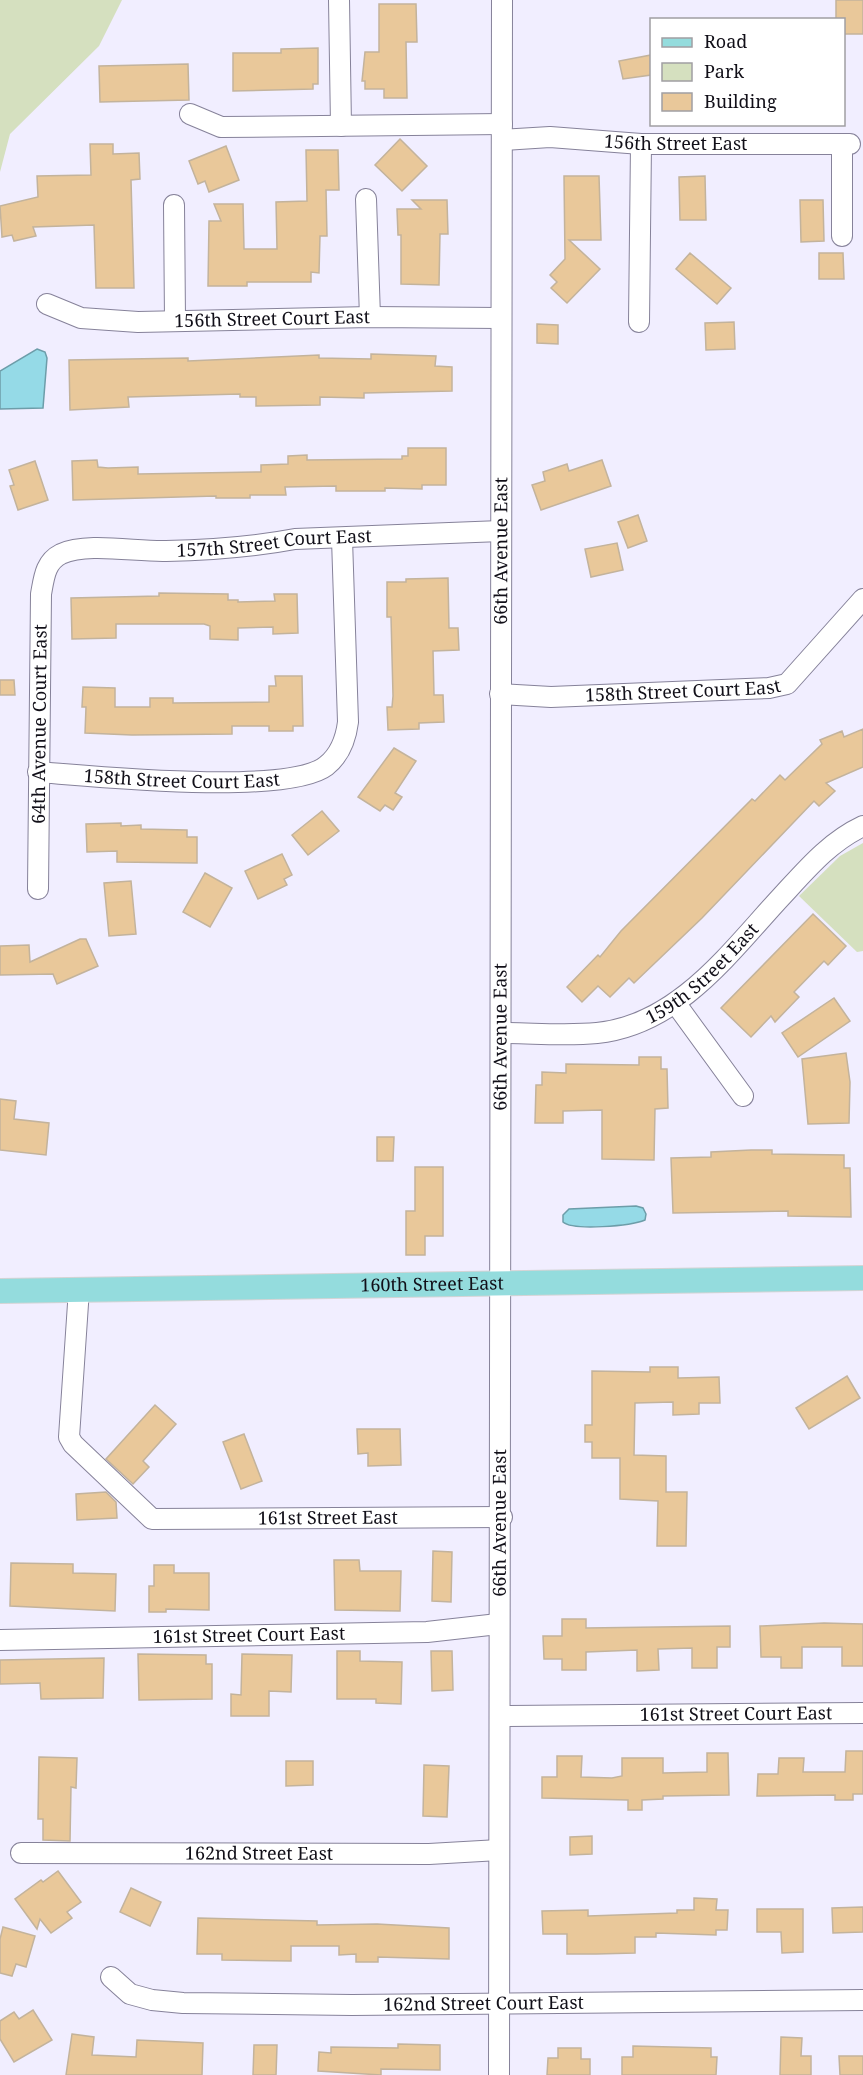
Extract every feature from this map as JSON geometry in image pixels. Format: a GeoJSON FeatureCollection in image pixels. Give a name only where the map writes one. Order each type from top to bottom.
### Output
{"type":"FeatureCollection","features":[{"type":"Feature","properties":{"kind":"main road","name":"160th Street East"},"geometry":{"type":"LineString","coordinates":[[0,1291],[863,1278]]}},
{"type":"Feature","properties":{"kind":"street"},"geometry":{"type":"LineString","coordinates":[[339,0],[341,126]]}},
{"type":"Feature","properties":{"kind":"street","name":"66th Avenue East"},"geometry":{"type":"LineString","coordinates":[[499,2075],[498,1624],[502,1517],[500,318],[502,0]]}},
{"type":"Feature","properties":{"kind":"street","name":"156th Street East"},"geometry":{"type":"LineString","coordinates":[[190,114],[221,127],[341,126],[502,132],[641,144],[846,144],[842,236]]}},
{"type":"Feature","properties":{"kind":"street"},"geometry":{"type":"LineString","coordinates":[[639,322],[641,144]]}},
{"type":"Feature","properties":{"kind":"street"},"geometry":{"type":"LineString","coordinates":[[366,199],[370,317]]}},
{"type":"Feature","properties":{"kind":"street"},"geometry":{"type":"LineString","coordinates":[[174,205],[175,319]]}},
{"type":"Feature","properties":{"kind":"street","name":"156th Street Court East"},"geometry":{"type":"LineString","coordinates":[[48,304],[81,318],[138,322],[175,319],[500,318]]}},
{"type":"Feature","properties":{"kind":"street","name":"157th Street Court East"},"geometry":{"type":"LineString","coordinates":[[52,560],[62,554],[82,549],[168,551],[264,545],[295,539],[342,539],[501,531]]}},
{"type":"Feature","properties":{"kind":"street","name":"158th Street Court East"},"geometry":{"type":"LineString","coordinates":[[38,772],[196,782],[290,777],[324,767],[339,750],[346,737],[348,722],[342,539]]}},
{"type":"Feature","properties":{"kind":"street","name":"64th Avenue Court East"},"geometry":{"type":"LineString","coordinates":[[38,889],[41,594],[45,573],[52,560]]}},
{"type":"Feature","properties":{"kind":"street","name":"158th Street Court East"},"geometry":{"type":"LineString","coordinates":[[500,694],[551,697],[770,688],[787,684],[863,599]]}},
{"type":"Feature","properties":{"kind":"street","name":"159th Street East"},"geometry":{"type":"LineString","coordinates":[[501,1033],[598,1033],[632,1025],[676,1004],[714,970],[820,855],[863,826]]}},
{"type":"Feature","properties":{"kind":"street"},"geometry":{"type":"LineString","coordinates":[[676,1004],[743,1095]]}},
{"type":"Feature","properties":{"kind":"street","name":"161st Street East"},"geometry":{"type":"LineString","coordinates":[[79,1289],[69,1437],[73,1444],[152,1519],[502,1517]]}},
{"type":"Feature","properties":{"kind":"street","name":"161st Street Court East"},"geometry":{"type":"LineString","coordinates":[[0,1640],[427,1632],[498,1624]]}},
{"type":"Feature","properties":{"kind":"street","name":"161st Street Court East"},"geometry":{"type":"LineString","coordinates":[[500,1716],[863,1713]]}},
{"type":"Feature","properties":{"kind":"street","name":"162nd Street East"},"geometry":{"type":"LineString","coordinates":[[21,1853],[429,1854],[499,1850]]}},
{"type":"Feature","properties":{"kind":"street","name":"162nd Street Court East"},"geometry":{"type":"LineString","coordinates":[[111,1977],[130,1994],[152,2000],[183,2002],[352,2005],[863,2000]]}},
{"type":"Feature","properties":{"kind":"green space"},"geometry":{"type":"Polygon","coordinates":[[[0,0],[122,0],[99,46],[10,134],[0,172],[0,0]]]}},
{"type":"Feature","properties":{"kind":"green space"},"geometry":{"type":"Polygon","coordinates":[[[863,843],[863,951],[857,952],[799,896],[840,856],[863,843]]]}},
{"type":"Feature","properties":{"kind":"water"},"geometry":{"type":"Polygon","coordinates":[[[37,349],[45,352],[47,358],[43,408],[0,409],[0,371],[37,349]]]}},
{"type":"Feature","properties":{"kind":"water"},"geometry":{"type":"Polygon","coordinates":[[[636,1206],[643,1208],[646,1214],[645,1220],[602,1227],[569,1225],[563,1222],[563,1215],[569,1209],[636,1206]]]}},
{"type":"Feature","properties":{"kind":"building"},"geometry":{"type":"Polygon","coordinates":[[[836,0],[863,0],[863,34],[845,34],[845,18],[836,18],[836,0]]]}},
{"type":"Feature","properties":{"kind":"building"},"geometry":{"type":"Polygon","coordinates":[[[379,4],[416,4],[417,42],[406,42],[407,98],[384,98],[384,89],[365,89],[365,81],[362,81],[365,52],[379,52],[379,4]]]}},
{"type":"Feature","properties":{"kind":"building"},"geometry":{"type":"Polygon","coordinates":[[[318,48],[318,84],[313,84],[313,89],[233,91],[233,53],[281,53],[281,49],[318,48]]]}},
{"type":"Feature","properties":{"kind":"building"},"geometry":{"type":"Polygon","coordinates":[[[650,55],[650,75],[623,79],[619,61],[650,55]]]}},
{"type":"Feature","properties":{"kind":"building"},"geometry":{"type":"Polygon","coordinates":[[[188,64],[189,100],[100,102],[99,66],[188,64]]]}},
{"type":"Feature","properties":{"kind":"building"},"geometry":{"type":"Polygon","coordinates":[[[400,139],[427,166],[402,191],[375,165],[400,139]]]}},
{"type":"Feature","properties":{"kind":"building"},"geometry":{"type":"Polygon","coordinates":[[[90,144],[113,144],[113,154],[139,153],[140,179],[131,180],[134,288],[96,288],[94,225],[33,227],[36,236],[14,241],[12,235],[2,237],[0,206],[38,197],[37,176],[91,175],[90,144]]]}},
{"type":"Feature","properties":{"kind":"building"},"geometry":{"type":"Polygon","coordinates":[[[226,146],[239,180],[209,192],[205,181],[198,184],[189,161],[226,146]]]}},
{"type":"Feature","properties":{"kind":"building"},"geometry":{"type":"Polygon","coordinates":[[[306,150],[338,150],[339,190],[326,190],[327,236],[320,236],[319,273],[311,272],[311,282],[247,282],[247,286],[208,286],[209,221],[221,221],[214,204],[243,204],[244,249],[277,249],[276,202],[307,201],[306,150]]]}},
{"type":"Feature","properties":{"kind":"building"},"geometry":{"type":"Polygon","coordinates":[[[564,176],[599,176],[601,240],[569,240],[600,269],[567,303],[551,288],[557,282],[550,275],[565,259],[564,176]]]}},
{"type":"Feature","properties":{"kind":"building"},"geometry":{"type":"Polygon","coordinates":[[[705,176],[706,220],[680,220],[679,177],[705,176]]]}},
{"type":"Feature","properties":{"kind":"building"},"geometry":{"type":"Polygon","coordinates":[[[412,200],[447,200],[448,234],[440,234],[439,285],[401,284],[401,235],[398,235],[397,209],[421,209],[412,200]]]}},
{"type":"Feature","properties":{"kind":"building"},"geometry":{"type":"Polygon","coordinates":[[[800,200],[823,200],[824,241],[801,242],[800,200]]]}},
{"type":"Feature","properties":{"kind":"building"},"geometry":{"type":"Polygon","coordinates":[[[690,253],[731,288],[717,304],[676,269],[690,253]]]}},
{"type":"Feature","properties":{"kind":"building"},"geometry":{"type":"Polygon","coordinates":[[[819,253],[843,253],[844,279],[819,279],[819,253]]]}},
{"type":"Feature","properties":{"kind":"building"},"geometry":{"type":"Polygon","coordinates":[[[734,322],[735,349],[706,350],[705,323],[734,322]]]}},
{"type":"Feature","properties":{"kind":"building"},"geometry":{"type":"Polygon","coordinates":[[[537,324],[558,325],[558,344],[537,343],[537,324]]]}},
{"type":"Feature","properties":{"kind":"building"},"geometry":{"type":"Polygon","coordinates":[[[371,354],[436,356],[435,366],[452,367],[452,391],[364,393],[364,398],[320,397],[320,405],[256,406],[256,397],[240,397],[240,394],[128,397],[129,407],[70,410],[69,360],[188,358],[188,361],[319,355],[319,358],[371,359],[371,354]]]}},
{"type":"Feature","properties":{"kind":"building"},"geometry":{"type":"Polygon","coordinates":[[[408,448],[446,448],[446,485],[422,485],[422,489],[385,488],[385,491],[336,491],[336,486],[285,487],[286,495],[250,495],[250,498],[216,498],[216,496],[73,500],[72,461],[97,460],[98,467],[108,468],[138,467],[138,474],[261,472],[261,465],[288,464],[288,456],[307,455],[307,460],[402,459],[402,456],[408,456],[408,448]]]}},
{"type":"Feature","properties":{"kind":"building"},"geometry":{"type":"Polygon","coordinates":[[[602,460],[611,486],[541,510],[532,485],[545,481],[543,472],[567,464],[569,471],[602,460]]]}},
{"type":"Feature","properties":{"kind":"building"},"geometry":{"type":"Polygon","coordinates":[[[35,461],[48,500],[18,510],[10,486],[14,485],[9,470],[35,461]]]}},
{"type":"Feature","properties":{"kind":"building"},"geometry":{"type":"Polygon","coordinates":[[[638,515],[647,541],[628,548],[618,522],[638,515]]]}},
{"type":"Feature","properties":{"kind":"building"},"geometry":{"type":"Polygon","coordinates":[[[617,543],[623,570],[591,577],[585,549],[617,543]]]}},
{"type":"Feature","properties":{"kind":"building"},"geometry":{"type":"Polygon","coordinates":[[[448,578],[449,628],[458,628],[459,650],[433,651],[434,695],[443,695],[444,722],[419,723],[419,729],[388,730],[387,707],[392,707],[393,696],[391,617],[387,617],[387,582],[448,578]]]}},
{"type":"Feature","properties":{"kind":"building"},"geometry":{"type":"Polygon","coordinates":[[[159,593],[228,594],[228,600],[238,600],[238,602],[275,601],[274,594],[297,594],[298,633],[273,634],[273,627],[238,628],[238,640],[210,639],[210,626],[204,624],[116,624],[116,638],[72,639],[71,598],[159,596],[159,593]]]}},
{"type":"Feature","properties":{"kind":"building"},"geometry":{"type":"Polygon","coordinates":[[[275,676],[302,676],[303,726],[293,726],[293,731],[269,731],[269,726],[232,726],[232,734],[85,733],[86,707],[82,707],[83,687],[115,688],[115,707],[150,707],[150,698],[173,698],[173,703],[269,702],[269,686],[276,686],[275,676]]]}},
{"type":"Feature","properties":{"kind":"building"},"geometry":{"type":"Polygon","coordinates":[[[0,680],[14,680],[15,695],[0,695],[0,680]]]}},
{"type":"Feature","properties":{"kind":"building"},"geometry":{"type":"Polygon","coordinates":[[[863,729],[863,767],[826,783],[835,791],[819,806],[814,801],[702,918],[634,983],[629,978],[610,997],[598,986],[582,1002],[567,987],[598,955],[600,957],[621,931],[752,799],[755,801],[780,775],[785,780],[822,744],[820,740],[842,731],[844,737],[863,729]]]}},
{"type":"Feature","properties":{"kind":"building"},"geometry":{"type":"Polygon","coordinates":[[[394,748],[416,761],[395,793],[402,797],[393,810],[385,805],[380,811],[358,797],[394,748]]]}},
{"type":"Feature","properties":{"kind":"building"},"geometry":{"type":"Polygon","coordinates":[[[322,811],[339,831],[308,855],[292,835],[322,811]]]}},
{"type":"Feature","properties":{"kind":"building"},"geometry":{"type":"Polygon","coordinates":[[[121,823],[121,826],[141,825],[141,829],[187,830],[187,837],[197,837],[197,863],[117,862],[117,851],[87,852],[86,824],[121,823]]]}},
{"type":"Feature","properties":{"kind":"building"},"geometry":{"type":"Polygon","coordinates":[[[282,854],[292,875],[284,879],[287,885],[258,899],[245,871],[282,854]]]}},
{"type":"Feature","properties":{"kind":"building"},"geometry":{"type":"Polygon","coordinates":[[[205,873],[232,888],[210,927],[183,912],[205,873]]]}},
{"type":"Feature","properties":{"kind":"building"},"geometry":{"type":"Polygon","coordinates":[[[131,881],[136,934],[109,936],[104,883],[131,881]]]}},
{"type":"Feature","properties":{"kind":"building"},"geometry":{"type":"Polygon","coordinates":[[[813,914],[846,946],[828,965],[824,961],[794,992],[799,997],[775,1022],[771,1016],[751,1037],[721,1008],[813,914]]]}},
{"type":"Feature","properties":{"kind":"building"},"geometry":{"type":"Polygon","coordinates":[[[80,939],[86,939],[98,966],[57,984],[53,974],[0,975],[0,946],[29,945],[30,962],[80,939]]]}},
{"type":"Feature","properties":{"kind":"building"},"geometry":{"type":"Polygon","coordinates":[[[834,998],[850,1021],[798,1057],[782,1033],[834,998]]]}},
{"type":"Feature","properties":{"kind":"building"},"geometry":{"type":"Polygon","coordinates":[[[846,1053],[850,1082],[849,1123],[808,1124],[802,1059],[846,1053]]]}},
{"type":"Feature","properties":{"kind":"building"},"geometry":{"type":"Polygon","coordinates":[[[639,1057],[661,1057],[661,1069],[667,1069],[668,1108],[655,1109],[654,1160],[602,1159],[602,1110],[563,1111],[563,1123],[535,1123],[536,1085],[542,1085],[542,1072],[566,1073],[566,1064],[639,1065],[639,1057]]]}},
{"type":"Feature","properties":{"kind":"building"},"geometry":{"type":"Polygon","coordinates":[[[0,1099],[16,1101],[14,1119],[49,1123],[46,1155],[0,1150],[0,1099]]]}},
{"type":"Feature","properties":{"kind":"building"},"geometry":{"type":"Polygon","coordinates":[[[377,1137],[394,1137],[393,1161],[377,1161],[377,1137]]]}},
{"type":"Feature","properties":{"kind":"building"},"geometry":{"type":"Polygon","coordinates":[[[772,1150],[772,1154],[844,1155],[844,1168],[850,1168],[851,1217],[788,1216],[788,1211],[673,1213],[671,1158],[711,1157],[711,1152],[772,1150]]]}},
{"type":"Feature","properties":{"kind":"building"},"geometry":{"type":"Polygon","coordinates":[[[415,1167],[443,1167],[443,1236],[425,1236],[425,1255],[406,1255],[406,1211],[415,1211],[415,1167]]]}},
{"type":"Feature","properties":{"kind":"building"},"geometry":{"type":"Polygon","coordinates":[[[650,1367],[678,1367],[678,1378],[719,1377],[720,1403],[699,1403],[699,1414],[673,1415],[673,1402],[635,1403],[634,1455],[666,1456],[666,1492],[687,1492],[686,1546],[657,1546],[658,1501],[620,1499],[620,1458],[592,1458],[592,1442],[585,1442],[585,1425],[592,1425],[592,1371],[650,1372],[650,1367]]]}},
{"type":"Feature","properties":{"kind":"building"},"geometry":{"type":"Polygon","coordinates":[[[847,1376],[860,1398],[809,1429],[796,1408],[847,1376]]]}},
{"type":"Feature","properties":{"kind":"building"},"geometry":{"type":"Polygon","coordinates":[[[155,1405],[176,1424],[143,1461],[149,1467],[133,1484],[106,1459],[155,1405]]]}},
{"type":"Feature","properties":{"kind":"building"},"geometry":{"type":"Polygon","coordinates":[[[357,1429],[400,1429],[401,1465],[368,1466],[368,1453],[358,1454],[357,1429]]]}},
{"type":"Feature","properties":{"kind":"building"},"geometry":{"type":"Polygon","coordinates":[[[244,1434],[262,1481],[241,1489],[223,1442],[244,1434]]]}},
{"type":"Feature","properties":{"kind":"building"},"geometry":{"type":"Polygon","coordinates":[[[106,1492],[116,1502],[117,1518],[77,1520],[76,1494],[106,1492]]]}},
{"type":"Feature","properties":{"kind":"building"},"geometry":{"type":"Polygon","coordinates":[[[433,1551],[452,1552],[451,1602],[432,1601],[433,1551]]]}},
{"type":"Feature","properties":{"kind":"building"},"geometry":{"type":"Polygon","coordinates":[[[334,1560],[359,1560],[360,1571],[401,1571],[400,1611],[335,1610],[334,1560]]]}},
{"type":"Feature","properties":{"kind":"building"},"geometry":{"type":"Polygon","coordinates":[[[11,1563],[73,1564],[73,1573],[116,1574],[115,1611],[10,1606],[11,1563]]]}},
{"type":"Feature","properties":{"kind":"building"},"geometry":{"type":"Polygon","coordinates":[[[154,1565],[174,1565],[174,1573],[209,1573],[209,1610],[166,1609],[166,1612],[149,1612],[149,1586],[154,1586],[154,1565]]]}},
{"type":"Feature","properties":{"kind":"building"},"geometry":{"type":"Polygon","coordinates":[[[562,1619],[586,1619],[586,1628],[730,1626],[730,1647],[717,1647],[717,1668],[692,1668],[692,1648],[658,1649],[659,1670],[637,1671],[637,1650],[586,1652],[586,1670],[562,1670],[562,1659],[544,1659],[543,1636],[562,1636],[562,1619]]]}},
{"type":"Feature","properties":{"kind":"building"},"geometry":{"type":"Polygon","coordinates":[[[863,1624],[863,1666],[842,1666],[842,1647],[802,1647],[802,1668],[781,1668],[781,1657],[761,1657],[760,1626],[863,1624]]]}},
{"type":"Feature","properties":{"kind":"building"},"geometry":{"type":"Polygon","coordinates":[[[337,1651],[360,1651],[360,1661],[402,1662],[401,1704],[376,1703],[376,1699],[337,1699],[337,1651]]]}},
{"type":"Feature","properties":{"kind":"building"},"geometry":{"type":"Polygon","coordinates":[[[431,1651],[452,1651],[453,1690],[432,1691],[431,1651]]]}},
{"type":"Feature","properties":{"kind":"building"},"geometry":{"type":"Polygon","coordinates":[[[138,1654],[206,1655],[206,1664],[212,1664],[212,1699],[139,1700],[138,1654]]]}},
{"type":"Feature","properties":{"kind":"building"},"geometry":{"type":"Polygon","coordinates":[[[242,1654],[292,1655],[291,1692],[269,1691],[269,1716],[231,1716],[231,1694],[241,1695],[242,1654]]]}},
{"type":"Feature","properties":{"kind":"building"},"geometry":{"type":"Polygon","coordinates":[[[104,1658],[103,1698],[41,1699],[40,1683],[0,1684],[0,1660],[104,1658]]]}},
{"type":"Feature","properties":{"kind":"building"},"geometry":{"type":"Polygon","coordinates":[[[846,1751],[863,1751],[863,1794],[853,1794],[853,1800],[835,1800],[835,1795],[757,1796],[758,1774],[778,1774],[779,1758],[804,1758],[803,1772],[845,1772],[846,1751]]]}},
{"type":"Feature","properties":{"kind":"building"},"geometry":{"type":"Polygon","coordinates":[[[707,1753],[728,1753],[729,1795],[663,1796],[663,1799],[642,1800],[642,1810],[628,1810],[628,1800],[542,1798],[542,1777],[557,1777],[557,1756],[582,1756],[581,1777],[612,1778],[622,1776],[622,1758],[663,1758],[663,1773],[707,1772],[707,1753]]]}},
{"type":"Feature","properties":{"kind":"building"},"geometry":{"type":"Polygon","coordinates":[[[39,1757],[77,1758],[76,1788],[71,1787],[70,1841],[43,1840],[43,1819],[38,1819],[39,1757]]]}},
{"type":"Feature","properties":{"kind":"building"},"geometry":{"type":"Polygon","coordinates":[[[286,1761],[313,1761],[313,1785],[286,1786],[286,1761]]]}},
{"type":"Feature","properties":{"kind":"building"},"geometry":{"type":"Polygon","coordinates":[[[424,1765],[449,1766],[447,1817],[423,1816],[424,1765]]]}},
{"type":"Feature","properties":{"kind":"building"},"geometry":{"type":"Polygon","coordinates":[[[592,1836],[592,1854],[570,1855],[570,1837],[592,1836]]]}},
{"type":"Feature","properties":{"kind":"building"},"geometry":{"type":"Polygon","coordinates":[[[58,1871],[81,1902],[67,1912],[72,1918],[51,1933],[40,1919],[37,1929],[15,1899],[58,1871]]]}},
{"type":"Feature","properties":{"kind":"building"},"geometry":{"type":"Polygon","coordinates":[[[131,1888],[161,1902],[150,1926],[120,1912],[131,1888]]]}},
{"type":"Feature","properties":{"kind":"building"},"geometry":{"type":"Polygon","coordinates":[[[694,1898],[717,1899],[716,1910],[728,1910],[727,1930],[716,1930],[716,1935],[656,1933],[656,1937],[635,1937],[635,1953],[596,1954],[567,1954],[567,1934],[543,1934],[542,1911],[588,1910],[588,1916],[677,1913],[677,1910],[694,1910],[694,1898]]]}},
{"type":"Feature","properties":{"kind":"building"},"geometry":{"type":"Polygon","coordinates":[[[863,1907],[863,1932],[833,1933],[832,1908],[863,1907]]]}},
{"type":"Feature","properties":{"kind":"building"},"geometry":{"type":"Polygon","coordinates":[[[757,1909],[803,1909],[803,1952],[782,1953],[781,1932],[757,1932],[757,1909]]]}},
{"type":"Feature","properties":{"kind":"building"},"geometry":{"type":"Polygon","coordinates":[[[198,1918],[317,1921],[317,1925],[377,1924],[449,1928],[449,1959],[378,1957],[378,1962],[356,1962],[356,1954],[339,1955],[339,1946],[291,1946],[291,1961],[222,1960],[222,1954],[197,1954],[198,1918]]]}},
{"type":"Feature","properties":{"kind":"building"},"geometry":{"type":"Polygon","coordinates":[[[3,1927],[35,1936],[26,1967],[16,1964],[12,1976],[0,1973],[0,1939],[3,1927]]]}},
{"type":"Feature","properties":{"kind":"building"},"geometry":{"type":"Polygon","coordinates":[[[33,2010],[52,2040],[14,2062],[0,2039],[0,2021],[14,2012],[19,2019],[33,2010]]]}},
{"type":"Feature","properties":{"kind":"building"},"geometry":{"type":"Polygon","coordinates":[[[72,2034],[94,2037],[92,2055],[136,2057],[137,2040],[203,2043],[202,2075],[66,2075],[72,2034]]]}},
{"type":"Feature","properties":{"kind":"building"},"geometry":{"type":"Polygon","coordinates":[[[781,2037],[802,2038],[801,2056],[811,2056],[811,2075],[780,2075],[781,2037]]]}},
{"type":"Feature","properties":{"kind":"building"},"geometry":{"type":"Polygon","coordinates":[[[398,2044],[440,2045],[440,2070],[381,2069],[381,2075],[318,2071],[319,2052],[331,2053],[331,2047],[398,2048],[398,2044]]]}},
{"type":"Feature","properties":{"kind":"building"},"geometry":{"type":"Polygon","coordinates":[[[254,2045],[277,2045],[276,2075],[253,2075],[254,2045]]]}},
{"type":"Feature","properties":{"kind":"building"},"geometry":{"type":"Polygon","coordinates":[[[633,2046],[711,2048],[711,2057],[717,2057],[716,2075],[622,2075],[622,2057],[633,2057],[633,2046]]]}},
{"type":"Feature","properties":{"kind":"building"},"geometry":{"type":"Polygon","coordinates":[[[558,2048],[581,2048],[581,2059],[590,2059],[590,2075],[547,2075],[548,2058],[558,2058],[558,2048]]]}},
{"type":"Feature","properties":{"kind":"building"},"geometry":{"type":"Polygon","coordinates":[[[839,2056],[863,2056],[863,2075],[840,2075],[839,2056]]]}}]}
